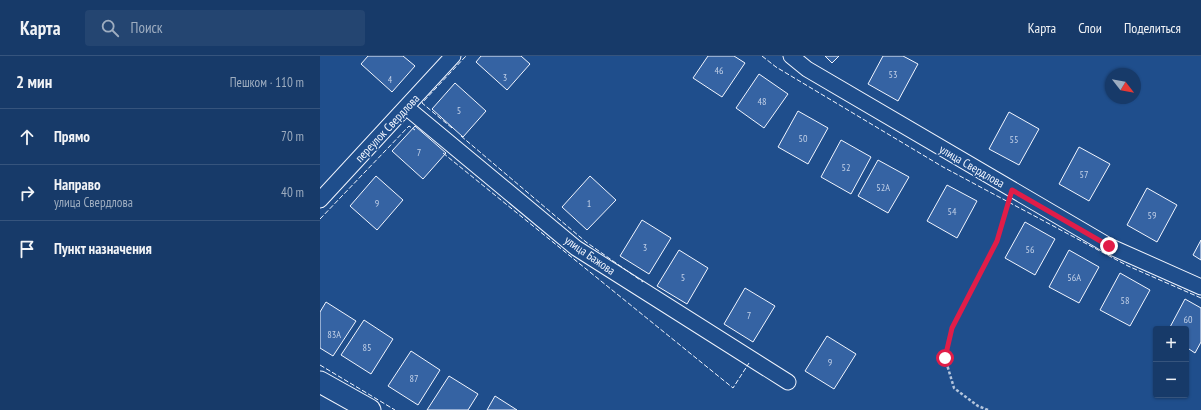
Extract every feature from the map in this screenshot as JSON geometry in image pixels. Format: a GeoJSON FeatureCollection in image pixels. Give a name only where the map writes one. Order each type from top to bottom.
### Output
{"type":"FeatureCollection","features":[{"type":"Feature","properties":{"kind":"main road"},"geometry":{"type":"LineString","coordinates":[[320,382],[370,410]]}},
{"type":"Feature","properties":{"kind":"street","name":"переулок Свердлова"},"geometry":{"type":"LineString","coordinates":[[320,200],[453,56]]}},
{"type":"Feature","properties":{"kind":"street","name":"улица Свердлова"},"geometry":{"type":"LineString","coordinates":[[791,56],[807,69],[1109,246],[1201,287]]}},
{"type":"Feature","properties":{"kind":"street","name":"улица Бажова"},"geometry":{"type":"LineString","coordinates":[[406,107],[576,248],[788,382]]}},
{"type":"Feature","properties":{"kind":"path"},"geometry":{"type":"LineString","coordinates":[[988,410],[978,406],[954,388],[945,358],[952,328],[997,241],[1012,190]]}},
{"type":"Feature","properties":{"kind":"building"},"geometry":{"type":"Polygon","coordinates":[[[368,56],[403,56],[415,66],[392,92],[361,64],[368,56]]]}},
{"type":"Feature","properties":{"kind":"building"},"geometry":{"type":"Polygon","coordinates":[[[481,56],[521,56],[530,64],[507,90],[476,62],[481,56]]]}},
{"type":"Feature","properties":{"kind":"building"},"geometry":{"type":"Polygon","coordinates":[[[708,56],[734,56],[745,63],[722,97],[693,78],[708,56]]]}},
{"type":"Feature","properties":{"kind":"building"},"geometry":{"type":"Polygon","coordinates":[[[825,56],[839,56],[832,63],[825,56]]]}},
{"type":"Feature","properties":{"kind":"building"},"geometry":{"type":"Polygon","coordinates":[[[883,56],[903,56],[918,64],[898,101],[868,84],[883,56]]]}},
{"type":"Feature","properties":{"kind":"building"},"geometry":{"type":"Polygon","coordinates":[[[759,74],[788,94],[764,128],[736,108],[759,74]]]}},
{"type":"Feature","properties":{"kind":"building"},"geometry":{"type":"Polygon","coordinates":[[[455,83],[486,111],[463,137],[432,109],[455,83]]]}},
{"type":"Feature","properties":{"kind":"building"},"geometry":{"type":"Polygon","coordinates":[[[798,111],[828,128],[808,164],[778,147],[798,111]]]}},
{"type":"Feature","properties":{"kind":"building"},"geometry":{"type":"Polygon","coordinates":[[[1009,112],[1039,129],[1019,165],[989,149],[1009,112]]]}},
{"type":"Feature","properties":{"kind":"building"},"geometry":{"type":"Polygon","coordinates":[[[415,126],[446,153],[423,179],[392,151],[415,126]]]}},
{"type":"Feature","properties":{"kind":"building"},"geometry":{"type":"Polygon","coordinates":[[[841,140],[871,157],[851,194],[821,177],[841,140]]]}},
{"type":"Feature","properties":{"kind":"building"},"geometry":{"type":"Polygon","coordinates":[[[1079,147],[1110,164],[1089,201],[1059,184],[1079,147]]]}},
{"type":"Feature","properties":{"kind":"building"},"geometry":{"type":"Polygon","coordinates":[[[878,160],[909,177],[888,213],[858,196],[878,160]]]}},
{"type":"Feature","properties":{"kind":"building"},"geometry":{"type":"Polygon","coordinates":[[[376,176],[403,200],[377,230],[350,206],[376,176]]]}},
{"type":"Feature","properties":{"kind":"building"},"geometry":{"type":"Polygon","coordinates":[[[590,176],[616,200],[587,230],[562,207],[590,176]]]}},
{"type":"Feature","properties":{"kind":"building"},"geometry":{"type":"Polygon","coordinates":[[[947,185],[977,201],[957,238],[927,221],[947,185]]]}},
{"type":"Feature","properties":{"kind":"building"},"geometry":{"type":"Polygon","coordinates":[[[1147,188],[1177,205],[1157,242],[1127,225],[1147,188]]]}},
{"type":"Feature","properties":{"kind":"building"},"geometry":{"type":"Polygon","coordinates":[[[642,220],[671,238],[649,274],[620,256],[642,220]]]}},
{"type":"Feature","properties":{"kind":"building"},"geometry":{"type":"Polygon","coordinates":[[[1025,222],[1055,239],[1035,275],[1005,258],[1025,222]]]}},
{"type":"Feature","properties":{"kind":"building"},"geometry":{"type":"Polygon","coordinates":[[[1201,240],[1201,260],[1193,255],[1201,240]]]}},
{"type":"Feature","properties":{"kind":"building"},"geometry":{"type":"Polygon","coordinates":[[[679,250],[708,268],[687,304],[657,286],[679,250]]]}},
{"type":"Feature","properties":{"kind":"building"},"geometry":{"type":"Polygon","coordinates":[[[1069,250],[1099,267],[1079,303],[1049,287],[1069,250]]]}},
{"type":"Feature","properties":{"kind":"building"},"geometry":{"type":"Polygon","coordinates":[[[1120,273],[1150,290],[1130,326],[1100,310],[1120,273]]]}},
{"type":"Feature","properties":{"kind":"building"},"geometry":{"type":"Polygon","coordinates":[[[745,288],[775,306],[753,342],[724,324],[745,288]]]}},
{"type":"Feature","properties":{"kind":"building"},"geometry":{"type":"Polygon","coordinates":[[[1185,299],[1201,308],[1201,342],[1195,353],[1189,349],[1189,326],[1171,326],[1185,299]]]}},
{"type":"Feature","properties":{"kind":"building"},"geometry":{"type":"Polygon","coordinates":[[[326,302],[356,321],[333,356],[320,348],[320,312],[326,302]]]}},
{"type":"Feature","properties":{"kind":"building"},"geometry":{"type":"Polygon","coordinates":[[[364,320],[393,339],[371,374],[341,355],[364,320]]]}},
{"type":"Feature","properties":{"kind":"building"},"geometry":{"type":"Polygon","coordinates":[[[827,336],[856,354],[834,389],[805,371],[827,336]]]}},
{"type":"Feature","properties":{"kind":"building"},"geometry":{"type":"Polygon","coordinates":[[[411,351],[440,370],[418,405],[388,386],[411,351]]]}},
{"type":"Feature","properties":{"kind":"building"},"geometry":{"type":"Polygon","coordinates":[[[449,376],[478,394],[468,410],[427,410],[449,376]]]}},
{"type":"Feature","properties":{"kind":"building"},"geometry":{"type":"Polygon","coordinates":[[[495,396],[517,410],[487,410],[495,396]]]}},
{"type":"Feature","properties":{"kind":"fence"},"geometry":{"type":"LineString","coordinates":[[452,128],[422,103],[466,56]]}},
{"type":"Feature","properties":{"kind":"fence"},"geometry":{"type":"LineString","coordinates":[[762,56],[776,67],[943,167],[1128,266],[1201,298]]}},
{"type":"Feature","properties":{"kind":"fence"},"geometry":{"type":"LineString","coordinates":[[320,219],[409,126],[415,130]]}},
{"type":"Feature","properties":{"kind":"fence"},"geometry":{"type":"LineString","coordinates":[[461,136],[586,242],[643,282]]}},
{"type":"Feature","properties":{"kind":"fence"},"geometry":{"type":"LineString","coordinates":[[443,153],[733,388],[749,363]]}},
{"type":"Feature","properties":{"kind":"fence"},"geometry":{"type":"LineString","coordinates":[[320,365],[395,410]]}},
{"type":"Feature","properties":{"kind":"route"},"geometry":{"type":"LineString","coordinates":[[945,358],[952,328],[997,241],[1012,190],[1109,246]]}}]}
